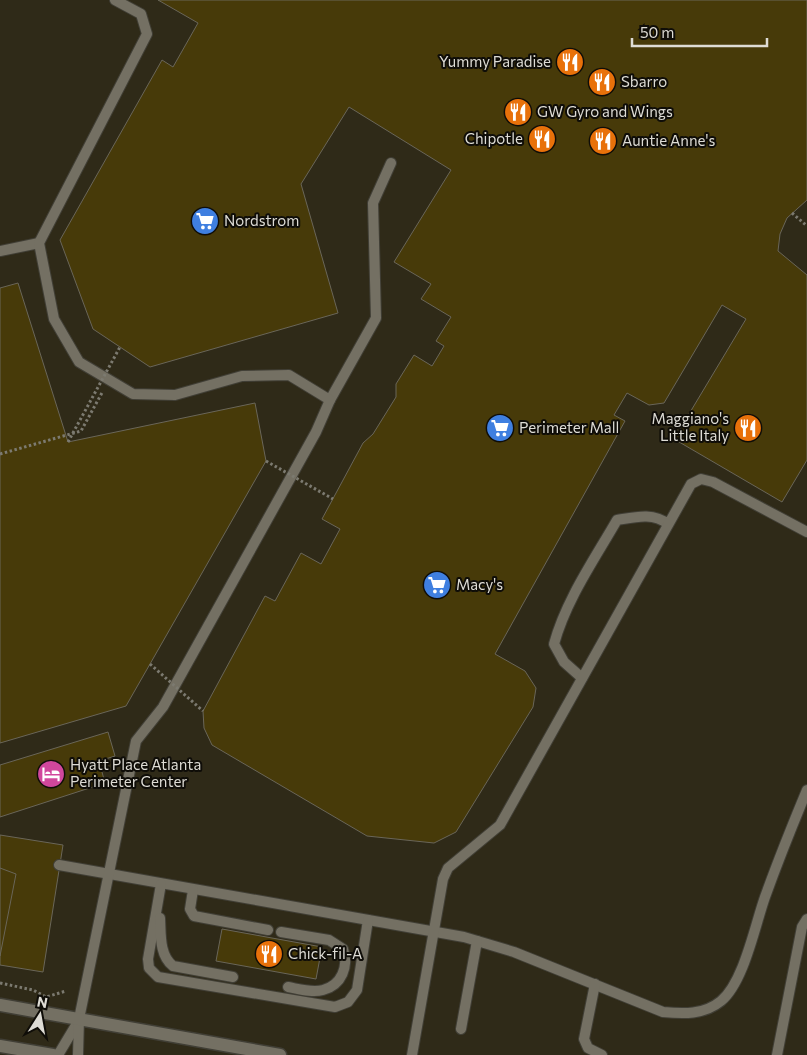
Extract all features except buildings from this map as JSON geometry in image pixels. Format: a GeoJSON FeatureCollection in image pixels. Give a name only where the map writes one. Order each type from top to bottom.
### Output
{"type":"FeatureCollection","features":[{"type":"Feature","properties":{"kind":"main road"},"geometry":{"type":"LineString","coordinates":[[0,1005],[280,1055]]}},
{"type":"Feature","properties":{"kind":"main road"},"geometry":{"type":"LineString","coordinates":[[0,1047],[9,1055]]}},
{"type":"Feature","properties":{"kind":"main road"},"geometry":{"type":"LineString","coordinates":[[0,1047],[53,1055]]}},
{"type":"Feature","properties":{"kind":"lane"},"geometry":{"type":"LineString","coordinates":[[115,0],[141,14],[147,34],[39,243],[54,319],[79,362],[133,394],[175,395],[242,376],[289,375],[330,400]]}},
{"type":"Feature","properties":{"kind":"lane"},"geometry":{"type":"LineString","coordinates":[[78,1055],[79,1020],[136,741],[163,707],[316,432],[330,400],[376,318],[373,203],[391,163]]}},
{"type":"Feature","properties":{"kind":"lane"},"geometry":{"type":"LineString","coordinates":[[0,251],[39,243]]}},
{"type":"Feature","properties":{"kind":"lane"},"geometry":{"type":"LineString","coordinates":[[412,1055],[432,932],[443,879],[448,868],[500,825],[691,484],[702,479],[712,482],[806,531]]}},
{"type":"Feature","properties":{"kind":"lane"},"geometry":{"type":"LineString","coordinates":[[582,678],[564,662],[554,644],[558,627],[582,580],[617,520],[643,516],[661,518],[668,524]]}},
{"type":"Feature","properties":{"kind":"lane"},"geometry":{"type":"LineString","coordinates":[[60,865],[478,941],[514,952],[663,1012],[688,1015],[708,1008],[722,1000],[741,971],[771,881],[807,790]]}},
{"type":"Feature","properties":{"kind":"lane"},"geometry":{"type":"LineString","coordinates":[[161,884],[148,959],[149,968],[158,977],[335,1007],[348,1002],[357,990],[368,920]]}},
{"type":"Feature","properties":{"kind":"lane"},"geometry":{"type":"LineString","coordinates":[[193,890],[190,909],[194,916],[268,930]]}},
{"type":"Feature","properties":{"kind":"lane"},"geometry":{"type":"LineString","coordinates":[[158,902],[162,948],[167,962],[172,966],[233,977]]}},
{"type":"Feature","properties":{"kind":"lane"},"geometry":{"type":"LineString","coordinates":[[777,1055],[802,927],[807,919]]}},
{"type":"Feature","properties":{"kind":"lane"},"geometry":{"type":"LineString","coordinates":[[280,932],[329,940],[343,949],[346,957],[340,980],[328,988],[313,991],[288,987]]}},
{"type":"Feature","properties":{"kind":"lane"},"geometry":{"type":"LineString","coordinates":[[461,1029],[478,941]]}},
{"type":"Feature","properties":{"kind":"lane"},"geometry":{"type":"LineString","coordinates":[[595,984],[584,1039],[588,1048],[602,1055]]}},
{"type":"Feature","properties":{"kind":"lane"},"geometry":{"type":"LineString","coordinates":[[58,1055],[79,1020]]}},
{"type":"Feature","properties":{"kind":"path"},"geometry":{"type":"LineString","coordinates":[[792,213],[807,226]]}},
{"type":"Feature","properties":{"kind":"path"},"geometry":{"type":"LineString","coordinates":[[68,442],[120,347]]}},
{"type":"Feature","properties":{"kind":"path"},"geometry":{"type":"LineString","coordinates":[[0,454],[81,431],[109,380]]}},
{"type":"Feature","properties":{"kind":"path"},"geometry":{"type":"LineString","coordinates":[[266,461],[332,499]]}},
{"type":"Feature","properties":{"kind":"path"},"geometry":{"type":"LineString","coordinates":[[150,664],[203,711]]}},
{"type":"Feature","properties":{"kind":"path"},"geometry":{"type":"LineString","coordinates":[[0,983],[33,990],[46,997],[66,991]]}},
{"type":"Feature","properties":{"kind":"shaded area"},"geometry":{"type":"Polygon","coordinates":[[[0,0],[807,0],[807,1055],[0,1055],[0,0]]]}},
{"type":"Feature","properties":{"kind":"place","name":"Yummy Paradise"},"geometry":{"type":"Point","coordinates":[570,62]}},
{"type":"Feature","properties":{"kind":"place","name":"Sbarro"},"geometry":{"type":"Point","coordinates":[602,82]}},
{"type":"Feature","properties":{"kind":"place","name":"GW Gyro and Wings"},"geometry":{"type":"Point","coordinates":[518,112]}},
{"type":"Feature","properties":{"kind":"place","name":"Chipotle"},"geometry":{"type":"Point","coordinates":[542,139]}},
{"type":"Feature","properties":{"kind":"place","name":"Auntie Anne's"},"geometry":{"type":"Point","coordinates":[603,141]}},
{"type":"Feature","properties":{"kind":"place","name":"Nordstrom"},"geometry":{"type":"Point","coordinates":[205,221]}},
{"type":"Feature","properties":{"kind":"place","name":"Perimeter Mall"},"geometry":{"type":"Point","coordinates":[500,428]}},
{"type":"Feature","properties":{"kind":"place","name":"Maggiano's Little Italy"},"geometry":{"type":"Point","coordinates":[748,428]}},
{"type":"Feature","properties":{"kind":"place","name":"Macy's"},"geometry":{"type":"Point","coordinates":[437,585]}},
{"type":"Feature","properties":{"kind":"place","name":"Hyatt Place Atlanta Perimeter Center"},"geometry":{"type":"Point","coordinates":[51,774]}},
{"type":"Feature","properties":{"kind":"place","name":"Chick-fil-A"},"geometry":{"type":"Point","coordinates":[269,954]}}]}
